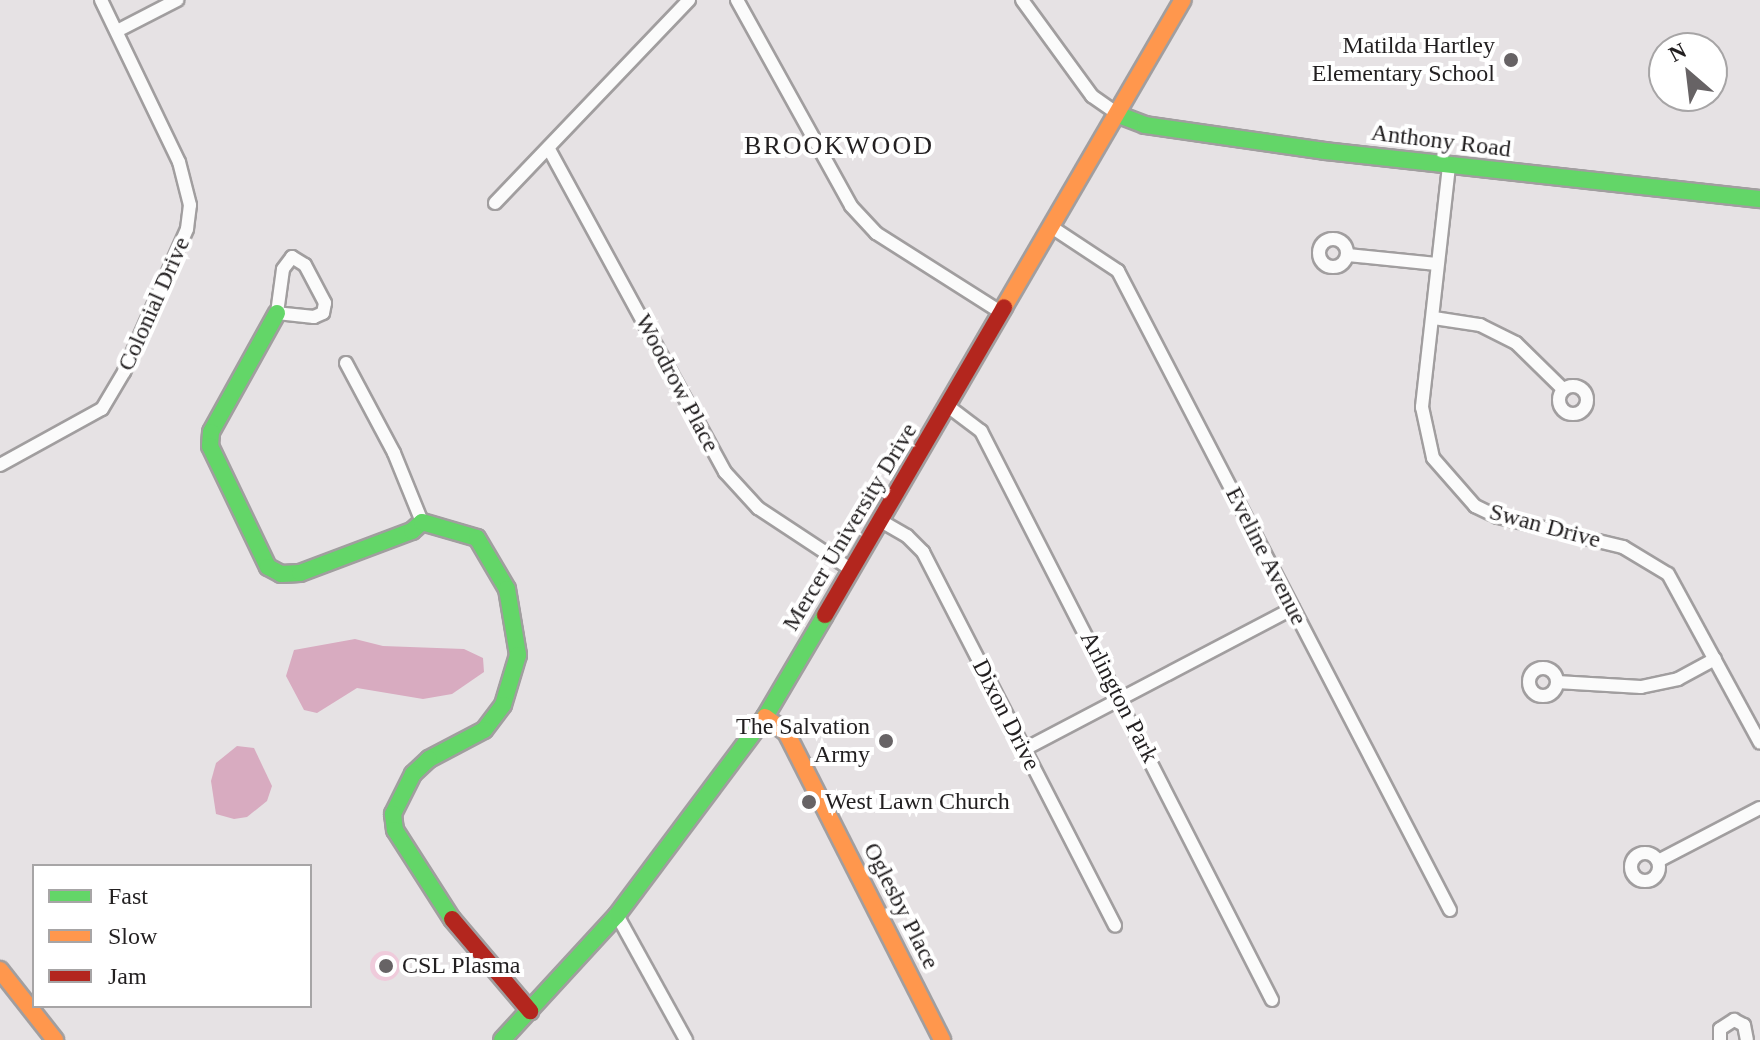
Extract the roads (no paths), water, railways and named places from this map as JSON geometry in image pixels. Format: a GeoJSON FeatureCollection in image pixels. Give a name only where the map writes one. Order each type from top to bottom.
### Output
{"type":"FeatureCollection","features":[{"type":"Feature","properties":{"kind":"street","name":"Colonial Drive"},"geometry":{"type":"LineString","coordinates":[[0,465],[102,409],[124,372],[187,229],[190,205],[179,162],[101,0]]}},
{"type":"Feature","properties":{"kind":"street"},"geometry":{"type":"LineString","coordinates":[[117,31],[177,0]]}},
{"type":"Feature","properties":{"kind":"street"},"geometry":{"type":"LineString","coordinates":[[495,203],[550,151],[689,0]]}},
{"type":"Feature","properties":{"kind":"street"},"geometry":{"type":"LineString","coordinates":[[737,0],[851,206],[876,233],[1002,313]]}},
{"type":"Feature","properties":{"kind":"street"},"geometry":{"type":"LineString","coordinates":[[1022,0],[1092,96],[1119,115]]}},
{"type":"Feature","properties":{"kind":"street","name":"Mercer University Drive"},"geometry":{"type":"LineString","coordinates":[[502,1040],[617,915],[765,717],[949,407],[1183,0]]}},
{"type":"Feature","properties":{"kind":"street","name":"Anthony Road"},"geometry":{"type":"LineString","coordinates":[[1119,115],[1145,125],[1449,166],[1760,199]]}},
{"type":"Feature","properties":{"kind":"street","name":"Woodrow Place"},"geometry":{"type":"LineString","coordinates":[[550,151],[725,472],[758,508],[852,570]]}},
{"type":"Feature","properties":{"kind":"street","name":"Swan Drive"},"geometry":{"type":"LineString","coordinates":[[1449,166],[1422,407],[1427,443],[1442,475],[1475,506],[1498,517],[1611,543],[1650,561],[1680,590],[1760,743]]}},
{"type":"Feature","properties":{"kind":"street","name":"Eveline Avenue"},"geometry":{"type":"LineString","coordinates":[[1053,228],[1110,261],[1118,271],[1450,910]]}},
{"type":"Feature","properties":{"kind":"street"},"geometry":{"type":"LineString","coordinates":[[1348,255],[1437,264]]}},
{"type":"Feature","properties":{"kind":"street"},"geometry":{"type":"LineString","coordinates":[[277,313],[304,320],[326,308],[298,259],[288,260],[283,269],[277,313],[211,432],[210,446],[268,567],[281,574],[300,573],[412,531],[422,522]]}},
{"type":"Feature","properties":{"kind":"street"},"geometry":{"type":"LineString","coordinates":[[1434,318],[1480,325],[1516,343],[1563,389]]}},
{"type":"Feature","properties":{"kind":"street"},"geometry":{"type":"LineString","coordinates":[[346,363],[394,453],[422,522]]}},
{"type":"Feature","properties":{"kind":"street","name":"Arlington Park"},"geometry":{"type":"LineString","coordinates":[[949,407],[981,431],[1121,698],[1272,1000]]}},
{"type":"Feature","properties":{"kind":"street","name":"Dixon Drive"},"geometry":{"type":"LineString","coordinates":[[881,521],[907,536],[923,552],[1115,925]]}},
{"type":"Feature","properties":{"kind":"street"},"geometry":{"type":"LineString","coordinates":[[422,522],[462,531],[489,551],[514,611],[518,655],[513,683],[495,719],[429,759],[404,785],[393,814],[395,830],[486,965],[530,1011]]}},
{"type":"Feature","properties":{"kind":"street"},"geometry":{"type":"LineString","coordinates":[[1023,750],[1293,608]]}},
{"type":"Feature","properties":{"kind":"street"},"geometry":{"type":"LineString","coordinates":[[1557,682],[1641,687],[1678,679],[1715,659]]}},
{"type":"Feature","properties":{"kind":"street","name":"Oglesby Place"},"geometry":{"type":"LineString","coordinates":[[765,717],[786,732],[942,1040]]}},
{"type":"Feature","properties":{"kind":"street"},"geometry":{"type":"LineString","coordinates":[[1658,861],[1760,808]]}},
{"type":"Feature","properties":{"kind":"street"},"geometry":{"type":"LineString","coordinates":[[617,915],[686,1040]]}},
{"type":"Feature","properties":{"kind":"street"},"geometry":{"type":"LineString","coordinates":[[0,970],[55,1040]]}},
{"type":"Feature","properties":{"kind":"street"},"geometry":{"type":"LineString","coordinates":[[1720,1040],[1724,1024],[1734,1020],[1744,1025],[1747,1040]]}},
{"type":"Feature","properties":{"kind":"place","name":"Matilda Hartley Elementary School"},"geometry":{"type":"Point","coordinates":[1511,60]}},
{"type":"Feature","properties":{"kind":"place","name":"The Salvation Army"},"geometry":{"type":"Point","coordinates":[886,741]}},
{"type":"Feature","properties":{"kind":"place","name":"West Lawn Church"},"geometry":{"type":"Point","coordinates":[809,802]}},
{"type":"Feature","properties":{"kind":"place","name":"CSL Plasma"},"geometry":{"type":"Point","coordinates":[386,966]}},
{"type":"Feature","properties":{"kind":"district","name":"BROOKWOOD"},"geometry":{"type":"Point","coordinates":[839,146]}}]}
